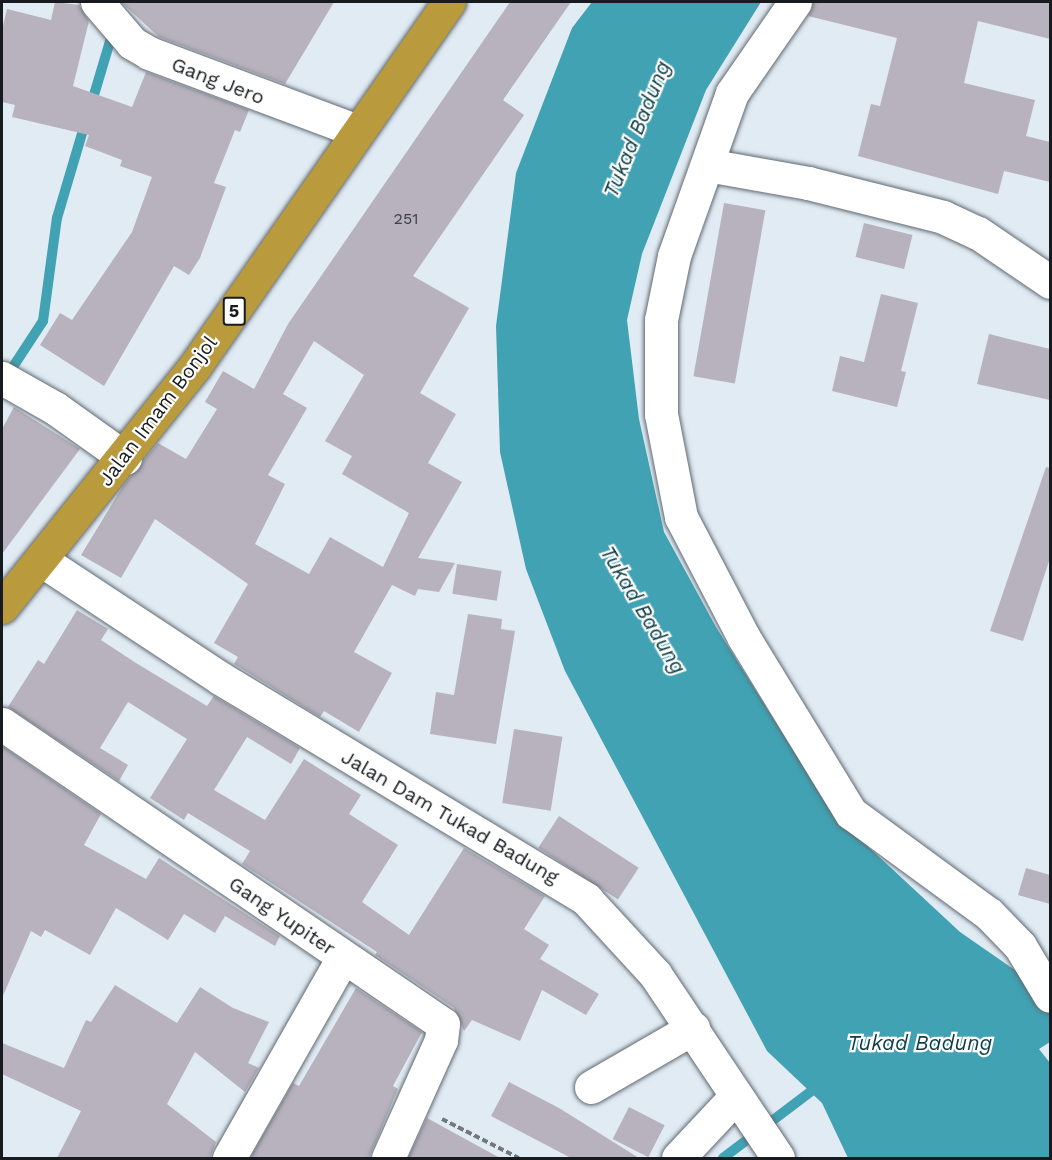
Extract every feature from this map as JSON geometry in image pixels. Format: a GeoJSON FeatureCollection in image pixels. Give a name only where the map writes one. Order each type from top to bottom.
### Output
{"type":"FeatureCollection","features":[{"type":"Feature","properties":{"kind":"highway","name":"Jalan Imam Bonjol"},"geometry":{"type":"LineString","coordinates":[[2,607],[125,458],[259,277],[449,2]]}},
{"type":"Feature","properties":{"kind":"street"},"geometry":{"type":"LineString","coordinates":[[795,2],[732,93],[674,256],[661,320],[661,414],[681,517],[744,638],[851,813],[989,914],[1020,946],[1048,993]]}},
{"type":"Feature","properties":{"kind":"street","name":"Gang Jero"},"geometry":{"type":"LineString","coordinates":[[102,8],[132,42],[182,67],[358,131]]}},
{"type":"Feature","properties":{"kind":"street"},"geometry":{"type":"LineString","coordinates":[[707,165],[808,183],[943,217],[978,233],[1050,282]]}},
{"type":"Feature","properties":{"kind":"street"},"geometry":{"type":"LineString","coordinates":[[13,383],[125,458]]}},
{"type":"Feature","properties":{"kind":"street","name":"Jalan Dam Tukad Badung"},"geometry":{"type":"LineString","coordinates":[[41,560],[220,678],[586,899],[631,944],[693,1028],[771,1150]]}},
{"type":"Feature","properties":{"kind":"street","name":"Gang Yupiter"},"geometry":{"type":"LineString","coordinates":[[2,724],[443,1024],[443,1034],[388,1158]]}},
{"type":"Feature","properties":{"kind":"street"},"geometry":{"type":"LineString","coordinates":[[229,1158],[344,957]]}},
{"type":"Feature","properties":{"kind":"street"},"geometry":{"type":"LineString","coordinates":[[591,1087],[693,1028]]}},
{"type":"Feature","properties":{"kind":"street"},"geometry":{"type":"LineString","coordinates":[[678,1158],[738,1100]]}},
{"type":"Feature","properties":{"kind":"path"},"geometry":{"type":"LineString","coordinates":[[412,1103],[519,1158]]}},
{"type":"Feature","properties":{"kind":"water","name":"Tukad Badung"},"geometry":{"type":"Polygon","coordinates":[[[592,2],[761,2],[706,90],[642,254],[627,320],[639,419],[664,532],[716,627],[833,814],[960,932],[1025,977],[1050,1014],[1050,1042],[1039,1049],[1050,1063],[1050,1158],[848,1158],[822,1103],[767,1051],[565,671],[526,569],[500,452],[496,326],[516,173],[572,28],[592,2]]]}},
{"type":"Feature","properties":{"kind":"building"},"geometry":{"type":"Polygon","coordinates":[[[55,2],[79,5],[89,21],[73,86],[132,107],[146,72],[249,110],[240,132],[235,130],[214,183],[226,187],[200,258],[189,275],[174,266],[104,386],[40,345],[60,313],[72,320],[132,232],[152,177],[120,166],[122,160],[85,146],[89,135],[12,117],[15,105],[2,102],[2,30],[7,9],[51,20],[55,2]]]}},
{"type":"Feature","properties":{"kind":"building"},"geometry":{"type":"Polygon","coordinates":[[[121,2],[334,2],[285,84],[159,37],[121,2]]]}},
{"type":"Feature","properties":{"kind":"building"},"geometry":{"type":"Polygon","coordinates":[[[510,2],[571,2],[503,100],[524,115],[413,276],[469,308],[420,393],[456,414],[428,463],[462,482],[418,558],[455,563],[439,592],[418,589],[415,596],[392,585],[354,652],[392,673],[359,732],[324,711],[320,717],[234,664],[238,657],[214,643],[248,584],[155,519],[121,578],[81,555],[123,486],[158,443],[186,459],[217,409],[205,402],[223,371],[254,389],[288,324],[510,2]],[[314,341],[283,394],[307,408],[268,475],[285,484],[255,544],[309,574],[330,537],[383,567],[409,513],[342,474],[352,456],[325,441],[364,375],[314,341]]]}},
{"type":"Feature","properties":{"kind":"building"},"geometry":{"type":"Polygon","coordinates":[[[813,2],[1050,2],[1050,39],[978,21],[964,83],[1035,100],[1026,136],[1050,142],[1050,182],[1004,171],[998,194],[858,156],[871,104],[880,106],[897,38],[808,16],[813,2]]]}},
{"type":"Feature","properties":{"kind":"building"},"geometry":{"type":"Polygon","coordinates":[[[724,203],[765,210],[735,384],[693,376],[724,203]]]}},
{"type":"Feature","properties":{"kind":"building"},"geometry":{"type":"Polygon","coordinates":[[[864,223],[913,235],[904,269],[856,257],[864,223]]]}},
{"type":"Feature","properties":{"kind":"building"},"geometry":{"type":"Polygon","coordinates":[[[881,294],[918,303],[901,371],[906,372],[897,407],[832,391],[840,356],[864,362],[881,294]]]}},
{"type":"Feature","properties":{"kind":"building"},"geometry":{"type":"Polygon","coordinates":[[[989,334],[1050,349],[1050,400],[977,384],[989,334]]]}},
{"type":"Feature","properties":{"kind":"building"},"geometry":{"type":"Polygon","coordinates":[[[14,407],[80,449],[2,554],[2,429],[14,407]]]}},
{"type":"Feature","properties":{"kind":"building"},"geometry":{"type":"Polygon","coordinates":[[[1046,467],[1050,468],[1050,558],[1023,641],[990,631],[1046,467]]]}},
{"type":"Feature","properties":{"kind":"building"},"geometry":{"type":"Polygon","coordinates":[[[457,564],[501,571],[497,601],[452,594],[457,564]]]}},
{"type":"Feature","properties":{"kind":"building"},"geometry":{"type":"Polygon","coordinates":[[[77,610],[108,629],[101,640],[136,663],[207,706],[214,696],[300,748],[291,764],[247,737],[214,790],[265,820],[304,759],[361,795],[349,814],[398,845],[362,902],[409,935],[464,848],[545,896],[524,929],[549,945],[540,959],[599,994],[586,1015],[542,990],[520,1041],[472,1020],[464,1031],[454,1008],[375,955],[377,952],[242,864],[250,851],[188,813],[184,820],[150,798],[187,739],[128,702],[100,748],[128,765],[119,781],[8,707],[38,660],[44,664],[77,610]]]}},
{"type":"Feature","properties":{"kind":"building"},"geometry":{"type":"Polygon","coordinates":[[[468,614],[502,619],[501,629],[515,631],[496,744],[430,734],[436,692],[454,695],[468,614]]]}},
{"type":"Feature","properties":{"kind":"building"},"geometry":{"type":"Polygon","coordinates":[[[514,729],[562,737],[551,811],[502,803],[514,729]]]}},
{"type":"Feature","properties":{"kind":"building"},"geometry":{"type":"Polygon","coordinates":[[[2,746],[101,814],[84,845],[146,879],[159,858],[280,936],[275,946],[225,916],[215,933],[184,914],[168,940],[116,908],[90,955],[45,930],[41,937],[31,931],[2,998],[2,746]]]}},
{"type":"Feature","properties":{"kind":"building"},"geometry":{"type":"Polygon","coordinates":[[[559,816],[639,868],[618,900],[538,848],[559,816]]]}},
{"type":"Feature","properties":{"kind":"building"},"geometry":{"type":"Polygon","coordinates":[[[1026,868],[1050,875],[1050,904],[1018,895],[1026,868]]]}},
{"type":"Feature","properties":{"kind":"building"},"geometry":{"type":"Polygon","coordinates":[[[115,985],[177,1023],[200,987],[233,1008],[269,1022],[248,1063],[259,1068],[245,1092],[195,1052],[167,1104],[216,1142],[210,1158],[57,1158],[81,1111],[2,1074],[2,1043],[64,1068],[86,1020],[91,1022],[115,985]]]}},
{"type":"Feature","properties":{"kind":"building"},"geometry":{"type":"Polygon","coordinates":[[[356,988],[422,1032],[393,1086],[398,1089],[369,1158],[250,1158],[293,1083],[299,1086],[356,988]]]}},
{"type":"Feature","properties":{"kind":"building"},"geometry":{"type":"Polygon","coordinates":[[[509,1082],[559,1108],[639,1158],[571,1158],[491,1116],[509,1082]]]}},
{"type":"Feature","properties":{"kind":"building"},"geometry":{"type":"Polygon","coordinates":[[[629,1107],[665,1125],[648,1157],[613,1139],[629,1107]]]}},
{"type":"Feature","properties":{"kind":"building"},"geometry":{"type":"Polygon","coordinates":[[[427,1118],[500,1158],[408,1158],[427,1118]]]}},
{"type":"Feature","properties":{"kind":"waterway"},"geometry":{"type":"LineString","coordinates":[[91,105],[113,31]]}},
{"type":"Feature","properties":{"kind":"waterway"},"geometry":{"type":"LineString","coordinates":[[7,376],[43,321],[57,218],[86,120]]}},
{"type":"Feature","properties":{"kind":"waterway"},"geometry":{"type":"LineString","coordinates":[[723,1158],[821,1084]]}}]}
